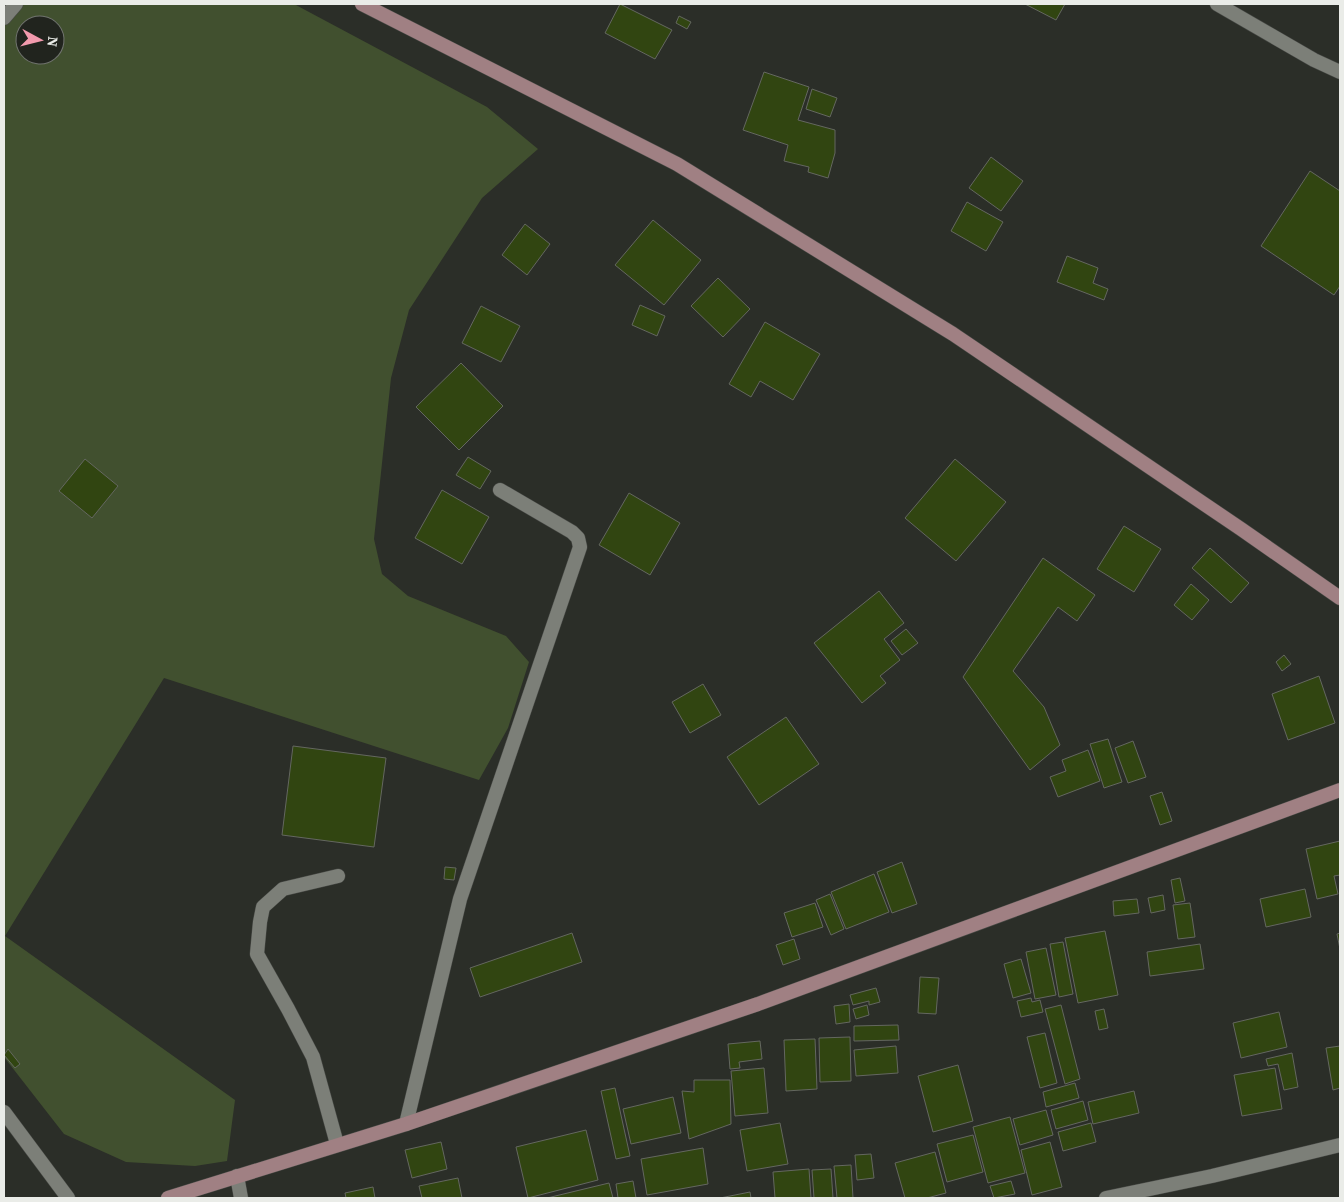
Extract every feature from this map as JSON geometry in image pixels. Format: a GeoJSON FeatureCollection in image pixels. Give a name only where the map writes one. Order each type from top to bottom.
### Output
{"type":"FeatureCollection","features":[{"type":"Feature","properties":{"kind":"main road"},"geometry":{"type":"LineString","coordinates":[[362,4],[677,164],[953,334],[1340,598]]}},
{"type":"Feature","properties":{"kind":"main road"},"geometry":{"type":"LineString","coordinates":[[168,1198],[406,1124],[758,1004],[1340,790]]}},
{"type":"Feature","properties":{"kind":"street"},"geometry":{"type":"LineString","coordinates":[[4,18],[16,4]]}},
{"type":"Feature","properties":{"kind":"street"},"geometry":{"type":"LineString","coordinates":[[1217,4],[1314,60],[1340,72]]}},
{"type":"Feature","properties":{"kind":"street"},"geometry":{"type":"LineString","coordinates":[[406,1124],[460,899],[580,547],[578,538],[572,532],[500,490]]}},
{"type":"Feature","properties":{"kind":"street"},"geometry":{"type":"LineString","coordinates":[[338,876],[283,889],[263,908],[257,954],[313,1057],[338,1144]]}},
{"type":"Feature","properties":{"kind":"street"},"geometry":{"type":"LineString","coordinates":[[4,1112],[68,1198]]}},
{"type":"Feature","properties":{"kind":"street"},"geometry":{"type":"LineString","coordinates":[[1106,1198],[1212,1176],[1340,1145]]}},
{"type":"Feature","properties":{"kind":"street"},"geometry":{"type":"LineString","coordinates":[[237,1176],[241,1198]]}},
{"type":"Feature","properties":{"kind":"green space"},"geometry":{"type":"Polygon","coordinates":[[[4,4],[294,4],[487,107],[538,149],[482,198],[409,310],[391,378],[374,539],[382,574],[408,596],[506,636],[529,662],[508,728],[479,780],[164,678],[5,936],[235,1100],[227,1161],[195,1166],[126,1162],[64,1134],[4,1057],[4,4]]]}},
{"type":"Feature","properties":{"kind":"building"},"geometry":{"type":"Polygon","coordinates":[[[620,4],[672,30],[655,59],[605,33],[620,4]]]}},
{"type":"Feature","properties":{"kind":"building"},"geometry":{"type":"Polygon","coordinates":[[[1025,4],[1065,4],[1056,20],[1025,4]]]}},
{"type":"Feature","properties":{"kind":"building"},"geometry":{"type":"Polygon","coordinates":[[[679,16],[691,22],[687,29],[676,23],[679,16]]]}},
{"type":"Feature","properties":{"kind":"building"},"geometry":{"type":"Polygon","coordinates":[[[764,72],[809,87],[798,120],[835,130],[835,153],[828,178],[808,172],[809,167],[784,161],[788,145],[743,130],[764,72]]]}},
{"type":"Feature","properties":{"kind":"building"},"geometry":{"type":"Polygon","coordinates":[[[812,89],[837,98],[830,117],[806,109],[812,89]]]}},
{"type":"Feature","properties":{"kind":"building"},"geometry":{"type":"Polygon","coordinates":[[[991,157],[1023,181],[1001,211],[969,188],[991,157]]]}},
{"type":"Feature","properties":{"kind":"building"},"geometry":{"type":"Polygon","coordinates":[[[1310,171],[1340,191],[1340,286],[1334,295],[1261,246],[1310,171]]]}},
{"type":"Feature","properties":{"kind":"building"},"geometry":{"type":"Polygon","coordinates":[[[967,202],[1003,222],[986,251],[951,231],[967,202]]]}},
{"type":"Feature","properties":{"kind":"building"},"geometry":{"type":"Polygon","coordinates":[[[653,220],[701,260],[664,305],[615,265],[653,220]]]}},
{"type":"Feature","properties":{"kind":"building"},"geometry":{"type":"Polygon","coordinates":[[[525,224],[550,244],[527,275],[502,255],[525,224]]]}},
{"type":"Feature","properties":{"kind":"building"},"geometry":{"type":"Polygon","coordinates":[[[1067,256],[1098,268],[1093,283],[1108,289],[1104,300],[1057,282],[1067,256]]]}},
{"type":"Feature","properties":{"kind":"building"},"geometry":{"type":"Polygon","coordinates":[[[718,278],[750,309],[723,337],[691,306],[718,278]]]}},
{"type":"Feature","properties":{"kind":"building"},"geometry":{"type":"Polygon","coordinates":[[[640,305],[665,316],[657,336],[632,325],[640,305]]]}},
{"type":"Feature","properties":{"kind":"building"},"geometry":{"type":"Polygon","coordinates":[[[481,306],[520,326],[501,362],[462,343],[481,306]]]}},
{"type":"Feature","properties":{"kind":"building"},"geometry":{"type":"Polygon","coordinates":[[[765,322],[820,354],[793,400],[760,381],[751,397],[729,384],[765,322]]]}},
{"type":"Feature","properties":{"kind":"building"},"geometry":{"type":"Polygon","coordinates":[[[461,363],[503,406],[459,450],[416,407],[461,363]]]}},
{"type":"Feature","properties":{"kind":"building"},"geometry":{"type":"Polygon","coordinates":[[[468,457],[491,471],[480,489],[456,475],[468,457]]]}},
{"type":"Feature","properties":{"kind":"building"},"geometry":{"type":"Polygon","coordinates":[[[85,459],[118,486],[92,518],[59,491],[85,459]]]}},
{"type":"Feature","properties":{"kind":"building"},"geometry":{"type":"Polygon","coordinates":[[[955,459],[1006,502],[956,561],[905,518],[955,459]]]}},
{"type":"Feature","properties":{"kind":"building"},"geometry":{"type":"Polygon","coordinates":[[[442,490],[489,517],[462,564],[415,538],[442,490]]]}},
{"type":"Feature","properties":{"kind":"building"},"geometry":{"type":"Polygon","coordinates":[[[629,493],[680,523],[650,575],[599,545],[629,493]]]}},
{"type":"Feature","properties":{"kind":"building"},"geometry":{"type":"Polygon","coordinates":[[[1124,526],[1161,549],[1134,592],[1097,569],[1124,526]]]}},
{"type":"Feature","properties":{"kind":"building"},"geometry":{"type":"Polygon","coordinates":[[[1210,548],[1249,583],[1231,603],[1192,568],[1210,548]]]}},
{"type":"Feature","properties":{"kind":"building"},"geometry":{"type":"Polygon","coordinates":[[[1043,558],[1095,595],[1077,621],[1058,607],[1013,671],[1044,707],[1060,745],[1030,770],[963,677],[1043,558]]]}},
{"type":"Feature","properties":{"kind":"building"},"geometry":{"type":"Polygon","coordinates":[[[1191,584],[1209,600],[1192,620],[1174,605],[1191,584]]]}},
{"type":"Feature","properties":{"kind":"building"},"geometry":{"type":"Polygon","coordinates":[[[879,591],[904,623],[884,639],[900,660],[880,676],[886,683],[862,703],[814,643],[879,591]]]}},
{"type":"Feature","properties":{"kind":"building"},"geometry":{"type":"Polygon","coordinates":[[[906,629],[918,643],[902,655],[891,641],[906,629]]]}},
{"type":"Feature","properties":{"kind":"building"},"geometry":{"type":"Polygon","coordinates":[[[1284,655],[1291,664],[1282,671],[1276,662],[1284,655]]]}},
{"type":"Feature","properties":{"kind":"building"},"geometry":{"type":"Polygon","coordinates":[[[1319,676],[1335,723],[1288,740],[1272,694],[1319,676]]]}},
{"type":"Feature","properties":{"kind":"building"},"geometry":{"type":"Polygon","coordinates":[[[703,684],[721,715],[690,733],[672,702],[703,684]]]}},
{"type":"Feature","properties":{"kind":"building"},"geometry":{"type":"Polygon","coordinates":[[[786,717],[819,764],[759,805],[727,757],[786,717]]]}},
{"type":"Feature","properties":{"kind":"building"},"geometry":{"type":"Polygon","coordinates":[[[1108,739],[1122,782],[1104,788],[1090,744],[1108,739]]]}},
{"type":"Feature","properties":{"kind":"building"},"geometry":{"type":"Polygon","coordinates":[[[1133,741],[1146,777],[1128,783],[1115,748],[1133,741]]]}},
{"type":"Feature","properties":{"kind":"building"},"geometry":{"type":"Polygon","coordinates":[[[293,746],[386,758],[374,847],[282,835],[293,746]]]}},
{"type":"Feature","properties":{"kind":"building"},"geometry":{"type":"Polygon","coordinates":[[[1088,750],[1100,781],[1058,797],[1050,777],[1066,771],[1062,760],[1088,750]]]}},
{"type":"Feature","properties":{"kind":"building"},"geometry":{"type":"Polygon","coordinates":[[[1162,792],[1172,821],[1160,825],[1150,796],[1162,792]]]}},
{"type":"Feature","properties":{"kind":"building"},"geometry":{"type":"Polygon","coordinates":[[[1340,841],[1340,875],[1334,876],[1338,894],[1317,899],[1306,849],[1340,841]]]}},
{"type":"Feature","properties":{"kind":"building"},"geometry":{"type":"Polygon","coordinates":[[[902,862],[917,904],[892,913],[877,872],[902,862]]]}},
{"type":"Feature","properties":{"kind":"building"},"geometry":{"type":"Polygon","coordinates":[[[445,867],[456,868],[454,880],[444,879],[445,867]]]}},
{"type":"Feature","properties":{"kind":"building"},"geometry":{"type":"Polygon","coordinates":[[[874,874],[889,912],[846,929],[831,892],[874,874]]]}},
{"type":"Feature","properties":{"kind":"building"},"geometry":{"type":"Polygon","coordinates":[[[1180,878],[1185,901],[1175,903],[1171,880],[1180,878]]]}},
{"type":"Feature","properties":{"kind":"building"},"geometry":{"type":"Polygon","coordinates":[[[1305,889],[1311,917],[1266,927],[1260,899],[1305,889]]]}},
{"type":"Feature","properties":{"kind":"building"},"geometry":{"type":"Polygon","coordinates":[[[830,894],[844,929],[831,935],[816,900],[830,894]]]}},
{"type":"Feature","properties":{"kind":"building"},"geometry":{"type":"Polygon","coordinates":[[[1163,895],[1165,910],[1151,913],[1148,898],[1163,895]]]}},
{"type":"Feature","properties":{"kind":"building"},"geometry":{"type":"Polygon","coordinates":[[[1137,899],[1139,913],[1114,916],[1113,901],[1137,899]]]}},
{"type":"Feature","properties":{"kind":"building"},"geometry":{"type":"Polygon","coordinates":[[[815,903],[823,927],[792,937],[784,913],[815,903]]]}},
{"type":"Feature","properties":{"kind":"building"},"geometry":{"type":"Polygon","coordinates":[[[1190,903],[1195,937],[1178,939],[1173,905],[1190,903]]]}},
{"type":"Feature","properties":{"kind":"building"},"geometry":{"type":"Polygon","coordinates":[[[1105,931],[1118,995],[1078,1003],[1065,938],[1105,931]]]}},
{"type":"Feature","properties":{"kind":"building"},"geometry":{"type":"Polygon","coordinates":[[[572,933],[582,962],[480,997],[470,968],[572,933]]]}},
{"type":"Feature","properties":{"kind":"building"},"geometry":{"type":"Polygon","coordinates":[[[1340,933],[1340,949],[1337,934],[1340,933]]]}},
{"type":"Feature","properties":{"kind":"building"},"geometry":{"type":"Polygon","coordinates":[[[794,939],[800,959],[783,965],[776,945],[794,939]]]}},
{"type":"Feature","properties":{"kind":"building"},"geometry":{"type":"Polygon","coordinates":[[[1063,942],[1073,994],[1059,997],[1050,944],[1063,942]]]}},
{"type":"Feature","properties":{"kind":"building"},"geometry":{"type":"Polygon","coordinates":[[[1200,944],[1204,969],[1150,976],[1147,952],[1200,944]]]}},
{"type":"Feature","properties":{"kind":"building"},"geometry":{"type":"Polygon","coordinates":[[[1046,948],[1056,995],[1035,999],[1026,952],[1046,948]]]}},
{"type":"Feature","properties":{"kind":"building"},"geometry":{"type":"Polygon","coordinates":[[[1021,959],[1031,993],[1013,998],[1004,964],[1021,959]]]}},
{"type":"Feature","properties":{"kind":"building"},"geometry":{"type":"Polygon","coordinates":[[[920,977],[939,978],[936,1014],[918,1013],[920,977]]]}},
{"type":"Feature","properties":{"kind":"building"},"geometry":{"type":"Polygon","coordinates":[[[876,988],[880,1002],[869,1005],[869,1001],[853,1005],[850,995],[876,988]]]}},
{"type":"Feature","properties":{"kind":"building"},"geometry":{"type":"Polygon","coordinates":[[[1031,998],[1032,1002],[1040,1000],[1043,1012],[1021,1017],[1017,1001],[1031,998]]]}},
{"type":"Feature","properties":{"kind":"building"},"geometry":{"type":"Polygon","coordinates":[[[849,1004],[850,1022],[836,1024],[834,1006],[849,1004]]]}},
{"type":"Feature","properties":{"kind":"building"},"geometry":{"type":"Polygon","coordinates":[[[867,1005],[869,1015],[856,1019],[853,1009],[867,1005]]]}},
{"type":"Feature","properties":{"kind":"building"},"geometry":{"type":"Polygon","coordinates":[[[1061,1005],[1080,1079],[1065,1084],[1045,1009],[1061,1005]]]}},
{"type":"Feature","properties":{"kind":"building"},"geometry":{"type":"Polygon","coordinates":[[[1104,1009],[1108,1028],[1099,1030],[1095,1011],[1104,1009]]]}},
{"type":"Feature","properties":{"kind":"building"},"geometry":{"type":"Polygon","coordinates":[[[1279,1012],[1287,1047],[1241,1058],[1233,1023],[1279,1012]]]}},
{"type":"Feature","properties":{"kind":"building"},"geometry":{"type":"Polygon","coordinates":[[[898,1025],[899,1040],[854,1041],[854,1026],[898,1025]]]}},
{"type":"Feature","properties":{"kind":"building"},"geometry":{"type":"Polygon","coordinates":[[[1045,1033],[1057,1083],[1040,1088],[1027,1037],[1045,1033]]]}},
{"type":"Feature","properties":{"kind":"building"},"geometry":{"type":"Polygon","coordinates":[[[850,1037],[851,1081],[820,1082],[819,1038],[850,1037]]]}},
{"type":"Feature","properties":{"kind":"building"},"geometry":{"type":"Polygon","coordinates":[[[815,1039],[817,1089],[786,1091],[784,1040],[815,1039]]]}},
{"type":"Feature","properties":{"kind":"building"},"geometry":{"type":"Polygon","coordinates":[[[760,1041],[762,1059],[739,1062],[740,1068],[730,1069],[728,1044],[760,1041]]]}},
{"type":"Feature","properties":{"kind":"building"},"geometry":{"type":"Polygon","coordinates":[[[896,1046],[898,1073],[856,1076],[854,1050],[896,1046]]]}},
{"type":"Feature","properties":{"kind":"building"},"geometry":{"type":"Polygon","coordinates":[[[1340,1046],[1340,1088],[1333,1090],[1326,1048],[1340,1046]]]}},
{"type":"Feature","properties":{"kind":"building"},"geometry":{"type":"Polygon","coordinates":[[[8,1049],[20,1064],[15,1068],[4,1055],[8,1049]]]}},
{"type":"Feature","properties":{"kind":"building"},"geometry":{"type":"Polygon","coordinates":[[[1292,1053],[1298,1087],[1284,1090],[1278,1064],[1268,1066],[1266,1059],[1292,1053]]]}},
{"type":"Feature","properties":{"kind":"building"},"geometry":{"type":"Polygon","coordinates":[[[958,1065],[973,1121],[933,1132],[918,1076],[958,1065]]]}},
{"type":"Feature","properties":{"kind":"building"},"geometry":{"type":"Polygon","coordinates":[[[764,1068],[768,1113],[735,1116],[731,1071],[764,1068]]]}},
{"type":"Feature","properties":{"kind":"building"},"geometry":{"type":"Polygon","coordinates":[[[1275,1068],[1282,1109],[1242,1116],[1234,1075],[1275,1068]]]}},
{"type":"Feature","properties":{"kind":"building"},"geometry":{"type":"Polygon","coordinates":[[[694,1080],[730,1080],[731,1124],[689,1139],[682,1091],[694,1092],[694,1080]]]}},
{"type":"Feature","properties":{"kind":"building"},"geometry":{"type":"Polygon","coordinates":[[[1075,1083],[1079,1098],[1046,1107],[1043,1092],[1075,1083]]]}},
{"type":"Feature","properties":{"kind":"building"},"geometry":{"type":"Polygon","coordinates":[[[615,1088],[630,1156],[616,1159],[601,1091],[615,1088]]]}},
{"type":"Feature","properties":{"kind":"building"},"geometry":{"type":"Polygon","coordinates":[[[1134,1091],[1139,1113],[1093,1124],[1088,1102],[1134,1091]]]}},
{"type":"Feature","properties":{"kind":"building"},"geometry":{"type":"Polygon","coordinates":[[[673,1097],[681,1133],[631,1144],[623,1109],[673,1097]]]}},
{"type":"Feature","properties":{"kind":"building"},"geometry":{"type":"Polygon","coordinates":[[[1083,1101],[1088,1120],[1056,1129],[1051,1110],[1083,1101]]]}},
{"type":"Feature","properties":{"kind":"building"},"geometry":{"type":"Polygon","coordinates":[[[1046,1110],[1053,1135],[1020,1145],[1013,1119],[1046,1110]]]}},
{"type":"Feature","properties":{"kind":"building"},"geometry":{"type":"Polygon","coordinates":[[[1010,1117],[1025,1173],[988,1183],[973,1127],[1010,1117]]]}},
{"type":"Feature","properties":{"kind":"building"},"geometry":{"type":"Polygon","coordinates":[[[780,1123],[788,1164],[747,1171],[740,1130],[780,1123]]]}},
{"type":"Feature","properties":{"kind":"building"},"geometry":{"type":"Polygon","coordinates":[[[1091,1123],[1096,1142],[1063,1151],[1058,1132],[1091,1123]]]}},
{"type":"Feature","properties":{"kind":"building"},"geometry":{"type":"Polygon","coordinates":[[[586,1130],[598,1180],[528,1198],[516,1147],[586,1130]]]}},
{"type":"Feature","properties":{"kind":"building"},"geometry":{"type":"Polygon","coordinates":[[[973,1135],[983,1172],[947,1182],[937,1144],[973,1135]]]}},
{"type":"Feature","properties":{"kind":"building"},"geometry":{"type":"Polygon","coordinates":[[[441,1142],[447,1169],[412,1178],[405,1150],[441,1142]]]}},
{"type":"Feature","properties":{"kind":"building"},"geometry":{"type":"Polygon","coordinates":[[[1050,1142],[1062,1187],[1032,1195],[1021,1150],[1050,1142]]]}},
{"type":"Feature","properties":{"kind":"building"},"geometry":{"type":"Polygon","coordinates":[[[703,1148],[708,1184],[647,1195],[641,1159],[703,1148]]]}},
{"type":"Feature","properties":{"kind":"building"},"geometry":{"type":"Polygon","coordinates":[[[935,1152],[946,1193],[927,1198],[905,1198],[895,1163],[935,1152]]]}},
{"type":"Feature","properties":{"kind":"building"},"geometry":{"type":"Polygon","coordinates":[[[871,1154],[874,1178],[857,1180],[855,1155],[871,1154]]]}},
{"type":"Feature","properties":{"kind":"building"},"geometry":{"type":"Polygon","coordinates":[[[851,1165],[853,1198],[837,1198],[834,1166],[851,1165]]]}},
{"type":"Feature","properties":{"kind":"building"},"geometry":{"type":"Polygon","coordinates":[[[809,1169],[811,1198],[775,1198],[773,1172],[809,1169]]]}},
{"type":"Feature","properties":{"kind":"building"},"geometry":{"type":"Polygon","coordinates":[[[831,1169],[833,1198],[814,1198],[812,1170],[831,1169]]]}},
{"type":"Feature","properties":{"kind":"building"},"geometry":{"type":"Polygon","coordinates":[[[458,1178],[462,1198],[422,1198],[419,1186],[458,1178]]]}},
{"type":"Feature","properties":{"kind":"building"},"geometry":{"type":"Polygon","coordinates":[[[633,1181],[636,1198],[618,1198],[616,1184],[633,1181]]]}},
{"type":"Feature","properties":{"kind":"building"},"geometry":{"type":"Polygon","coordinates":[[[1011,1181],[1015,1194],[994,1198],[990,1186],[1011,1181]]]}},
{"type":"Feature","properties":{"kind":"building"},"geometry":{"type":"Polygon","coordinates":[[[609,1183],[613,1198],[547,1198],[609,1183]]]}},
{"type":"Feature","properties":{"kind":"building"},"geometry":{"type":"Polygon","coordinates":[[[373,1187],[375,1198],[346,1198],[345,1193],[373,1187]]]}},
{"type":"Feature","properties":{"kind":"building"},"geometry":{"type":"Polygon","coordinates":[[[750,1192],[751,1198],[720,1198],[750,1192]]]}}]}
